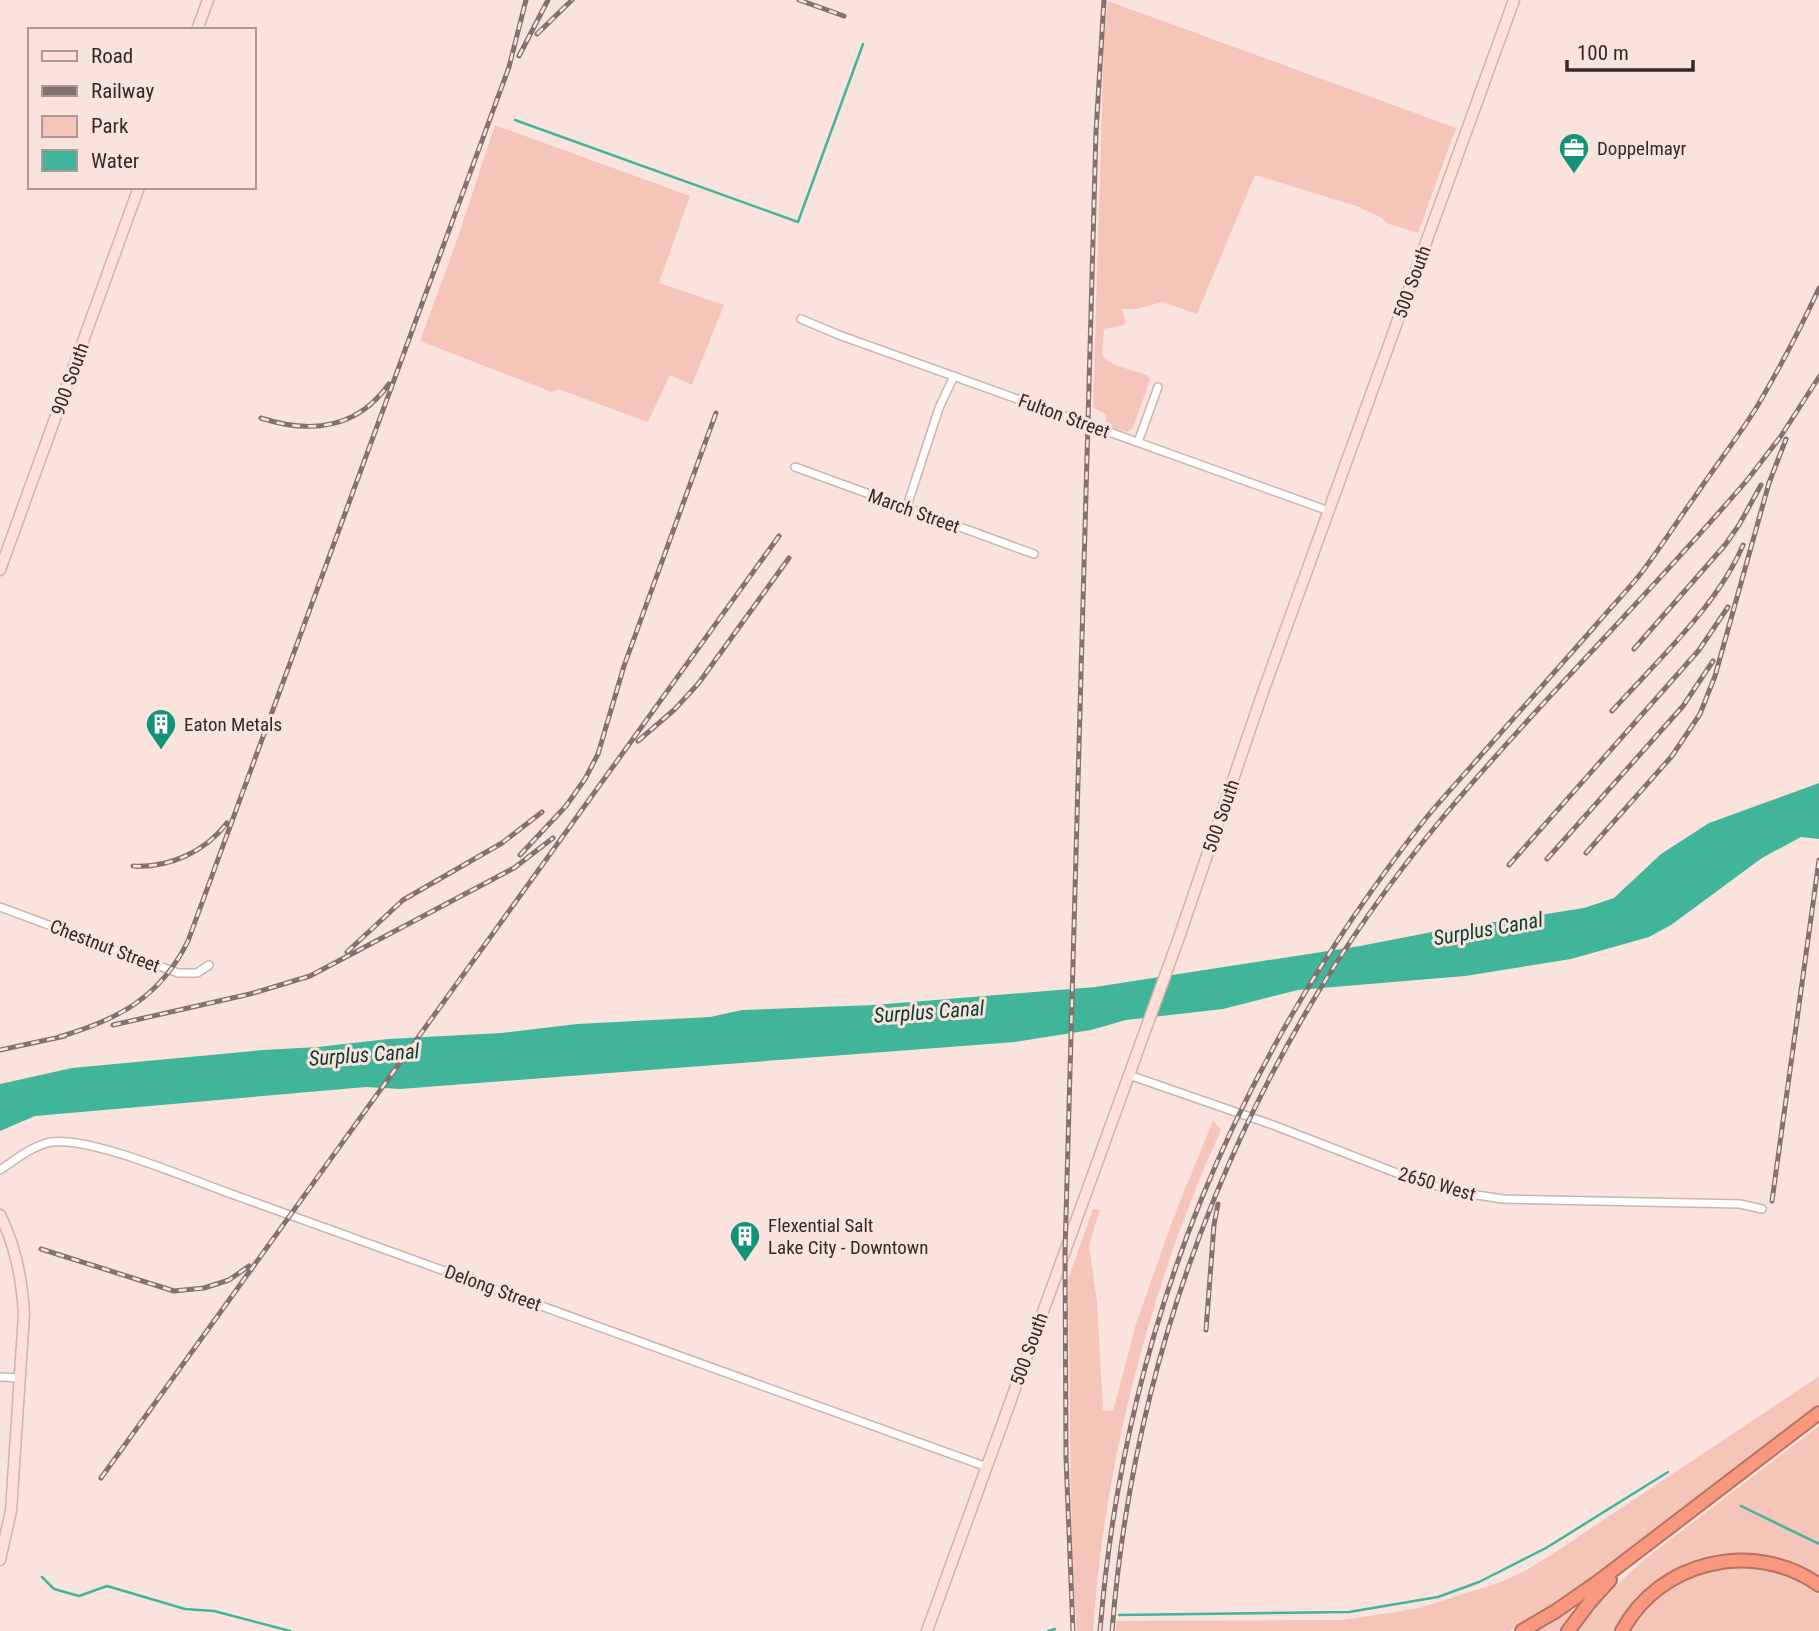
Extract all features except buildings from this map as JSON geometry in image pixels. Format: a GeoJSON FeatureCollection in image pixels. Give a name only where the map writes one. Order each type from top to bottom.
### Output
{"type":"FeatureCollection","features":[{"type":"Feature","properties":{"kind":"highway"},"geometry":{"type":"LineString","coordinates":[[1522,1631],[1556,1611],[1819,1413]]}},
{"type":"Feature","properties":{"kind":"highway"},"geometry":{"type":"LineString","coordinates":[[1567,1631],[1597,1593],[1645,1545]]}},
{"type":"Feature","properties":{"kind":"highway"},"geometry":{"type":"LineString","coordinates":[[1622,1631],[1648,1595],[1679,1575],[1720,1561],[1776,1564],[1796,1571],[1819,1585]]}},
{"type":"Feature","properties":{"kind":"street"},"geometry":{"type":"LineString","coordinates":[[198,28],[208,0]]}},
{"type":"Feature","properties":{"kind":"street","name":"500 South"},"geometry":{"type":"LineString","coordinates":[[927,1631],[1147,1026],[1260,699],[1514,0]]}},
{"type":"Feature","properties":{"kind":"street","name":"900 South"},"geometry":{"type":"LineString","coordinates":[[0,570],[138,189]]}},
{"type":"Feature","properties":{"kind":"street","name":"Fulton Street"},"geometry":{"type":"LineString","coordinates":[[801,319],[1329,511]]}},
{"type":"Feature","properties":{"kind":"street"},"geometry":{"type":"LineString","coordinates":[[906,509],[939,408],[954,376]]}},
{"type":"Feature","properties":{"kind":"street"},"geometry":{"type":"LineString","coordinates":[[1138,442],[1158,387]]}},
{"type":"Feature","properties":{"kind":"street","name":"March Street"},"geometry":{"type":"LineString","coordinates":[[795,467],[1034,554]]}},
{"type":"Feature","properties":{"kind":"street","name":"Chestnut Street"},"geometry":{"type":"LineString","coordinates":[[0,907],[178,973],[197,973],[209,965]]}},
{"type":"Feature","properties":{"kind":"street","name":"2650 West"},"geometry":{"type":"LineString","coordinates":[[1129,1075],[1204,1100],[1407,1177],[1471,1195],[1503,1199],[1740,1204],[1762,1209]]}},
{"type":"Feature","properties":{"kind":"street","name":"Delong Street"},"geometry":{"type":"LineString","coordinates":[[0,1170],[38,1146],[51,1142],[64,1141],[96,1147],[987,1467]]}},
{"type":"Feature","properties":{"kind":"street"},"geometry":{"type":"LineString","coordinates":[[0,1214],[13,1245],[23,1291],[24,1314],[9,1523],[0,1560]]}},
{"type":"Feature","properties":{"kind":"street"},"geometry":{"type":"LineString","coordinates":[[0,1377],[20,1378]]}},
{"type":"Feature","properties":{"kind":"green space"},"geometry":{"type":"Polygon","coordinates":[[[1108,1],[1456,128],[1418,233],[1389,224],[1356,206],[1255,175],[1197,314],[1162,302],[1137,309],[1122,309],[1126,322],[1104,329],[1102,355],[1118,366],[1147,375],[1150,380],[1133,428],[1127,432],[1105,426],[1106,415],[1093,407],[1104,37],[1108,1]]]}},
{"type":"Feature","properties":{"kind":"green space"},"geometry":{"type":"Polygon","coordinates":[[[495,125],[690,196],[659,283],[724,305],[692,385],[670,375],[648,422],[558,389],[552,392],[420,341],[495,125]]]}},
{"type":"Feature","properties":{"kind":"green space"},"geometry":{"type":"Polygon","coordinates":[[[1213,1120],[1221,1130],[1173,1249],[1135,1375],[1108,1503],[1093,1631],[1077,1631],[1072,1561],[1068,1279],[1093,1209],[1100,1210],[1089,1245],[1097,1302],[1103,1410],[1113,1411],[1136,1324],[1173,1219],[1213,1120]]]}},
{"type":"Feature","properties":{"kind":"green space"},"geometry":{"type":"Polygon","coordinates":[[[1819,1376],[1819,1404],[1571,1595],[1509,1631],[1116,1631],[1116,1621],[1341,1620],[1419,1608],[1498,1583],[1525,1571],[1557,1551],[1819,1376]]]}},
{"type":"Feature","properties":{"kind":"green space"},"geometry":{"type":"Polygon","coordinates":[[[1819,1426],[1819,1575],[1788,1562],[1758,1555],[1730,1553],[1704,1557],[1679,1567],[1656,1582],[1615,1631],[1574,1631],[1645,1559],[1819,1426]]]}},
{"type":"Feature","properties":{"kind":"green space"},"geometry":{"type":"Polygon","coordinates":[[[1715,1565],[1779,1568],[1819,1588],[1819,1631],[1626,1631],[1661,1591],[1715,1565]]]}},
{"type":"Feature","properties":{"kind":"green space"},"geometry":{"type":"Polygon","coordinates":[[[1569,1608],[1574,1613],[1562,1631],[1533,1631],[1569,1608]]]}},
{"type":"Feature","properties":{"kind":"water","name":"Surplus Canal"},"geometry":{"type":"Polygon","coordinates":[[[1819,783],[1819,839],[1801,837],[1762,858],[1671,925],[1649,937],[1571,959],[1465,976],[1298,990],[1223,1009],[1126,1020],[1091,1030],[1015,1042],[400,1089],[366,1087],[35,1116],[0,1131],[0,1084],[72,1068],[388,1039],[710,1017],[742,1010],[874,1005],[1095,987],[1584,908],[1614,898],[1661,854],[1709,823],[1819,783]]]}},
{"type":"Feature","properties":{"kind":"waterway"},"geometry":{"type":"LineString","coordinates":[[515,120],[798,222],[863,44]]}},
{"type":"Feature","properties":{"kind":"waterway"},"geometry":{"type":"LineString","coordinates":[[1119,1615],[1349,1612],[1438,1597],[1479,1582],[1546,1548],[1668,1472]]}},
{"type":"Feature","properties":{"kind":"waterway"},"geometry":{"type":"LineString","coordinates":[[1741,1506],[1819,1544]]}},
{"type":"Feature","properties":{"kind":"waterway"},"geometry":{"type":"LineString","coordinates":[[42,1577],[54,1589],[79,1596],[107,1586],[185,1609],[214,1611],[290,1631]]}},
{"type":"Feature","properties":{"kind":"waterway"},"geometry":{"type":"LineString","coordinates":[[1048,1631],[1055,1629]]}},
{"type":"Feature","properties":{"kind":"railway"},"geometry":{"type":"LineString","coordinates":[[59,1037],[100,1023],[135,1004],[164,978],[188,941],[509,67],[526,0]]}},
{"type":"Feature","properties":{"kind":"railway"},"geometry":{"type":"LineString","coordinates":[[519,56],[548,0]]}},
{"type":"Feature","properties":{"kind":"railway"},"geometry":{"type":"LineString","coordinates":[[537,34],[572,0]]}},
{"type":"Feature","properties":{"kind":"railway"},"geometry":{"type":"LineString","coordinates":[[799,0],[844,16]]}},
{"type":"Feature","properties":{"kind":"railway"},"geometry":{"type":"LineString","coordinates":[[1073,1631],[1066,1457],[1065,1252],[1096,132],[1104,0]]}},
{"type":"Feature","properties":{"kind":"railway"},"geometry":{"type":"LineString","coordinates":[[1100,1631],[1113,1518],[1135,1408],[1164,1302],[1201,1200],[1246,1100],[1298,1004],[1358,910],[1426,818],[1656,553],[1758,405],[1819,288]]}},
{"type":"Feature","properties":{"kind":"railway"},"geometry":{"type":"LineString","coordinates":[[1112,1631],[1125,1519],[1147,1409],[1177,1302],[1215,1198],[1260,1096],[1314,999],[1375,905],[1444,816],[1748,479],[1781,436],[1819,377]]}},
{"type":"Feature","properties":{"kind":"railway"},"geometry":{"type":"LineString","coordinates":[[261,418],[297,426],[331,424],[362,411],[389,384]]}},
{"type":"Feature","properties":{"kind":"railway"},"geometry":{"type":"LineString","coordinates":[[520,855],[566,806],[598,754],[624,666],[716,413]]}},
{"type":"Feature","properties":{"kind":"railway"},"geometry":{"type":"LineString","coordinates":[[1586,853],[1672,756],[1700,714],[1715,676],[1769,483],[1786,439]]}},
{"type":"Feature","properties":{"kind":"railway"},"geometry":{"type":"LineString","coordinates":[[1634,649],[1725,545],[1761,485]]}},
{"type":"Feature","properties":{"kind":"railway"},"geometry":{"type":"LineString","coordinates":[[101,1478],[779,536]]}},
{"type":"Feature","properties":{"kind":"railway"},"geometry":{"type":"LineString","coordinates":[[1612,711],[1702,611],[1732,567],[1743,545]]}},
{"type":"Feature","properties":{"kind":"railway"},"geometry":{"type":"LineString","coordinates":[[638,741],[674,710],[698,684],[789,558]]}},
{"type":"Feature","properties":{"kind":"railway"},"geometry":{"type":"LineString","coordinates":[[1509,865],[1699,650],[1728,607]]}},
{"type":"Feature","properties":{"kind":"railway"},"geometry":{"type":"LineString","coordinates":[[1547,859],[1683,706],[1713,661]]}},
{"type":"Feature","properties":{"kind":"railway"},"geometry":{"type":"LineString","coordinates":[[347,952],[403,900],[502,843],[542,812]]}},
{"type":"Feature","properties":{"kind":"railway"},"geometry":{"type":"LineString","coordinates":[[133,866],[160,864],[185,856],[208,842],[227,823]]}},
{"type":"Feature","properties":{"kind":"railway"},"geometry":{"type":"LineString","coordinates":[[113,1025],[250,994],[310,976],[514,868],[553,838]]}},
{"type":"Feature","properties":{"kind":"railway"},"geometry":{"type":"LineString","coordinates":[[1772,1201],[1819,860]]}},
{"type":"Feature","properties":{"kind":"railway"},"geometry":{"type":"LineString","coordinates":[[0,1050],[65,1036]]}},
{"type":"Feature","properties":{"kind":"railway"},"geometry":{"type":"LineString","coordinates":[[1206,1330],[1218,1204]]}},
{"type":"Feature","properties":{"kind":"railway"},"geometry":{"type":"LineString","coordinates":[[41,1249],[174,1291],[204,1288],[229,1280],[249,1266]]}},
{"type":"Feature","properties":{"kind":"place","name":"Doppelmayr"},"geometry":{"type":"Point","coordinates":[1574,175]}},
{"type":"Feature","properties":{"kind":"place","name":"Eaton Metals"},"geometry":{"type":"Point","coordinates":[161,751]}},
{"type":"Feature","properties":{"kind":"place","name":"Flexential Salt Lake City - Downtown"},"geometry":{"type":"Point","coordinates":[745,1263]}}]}
